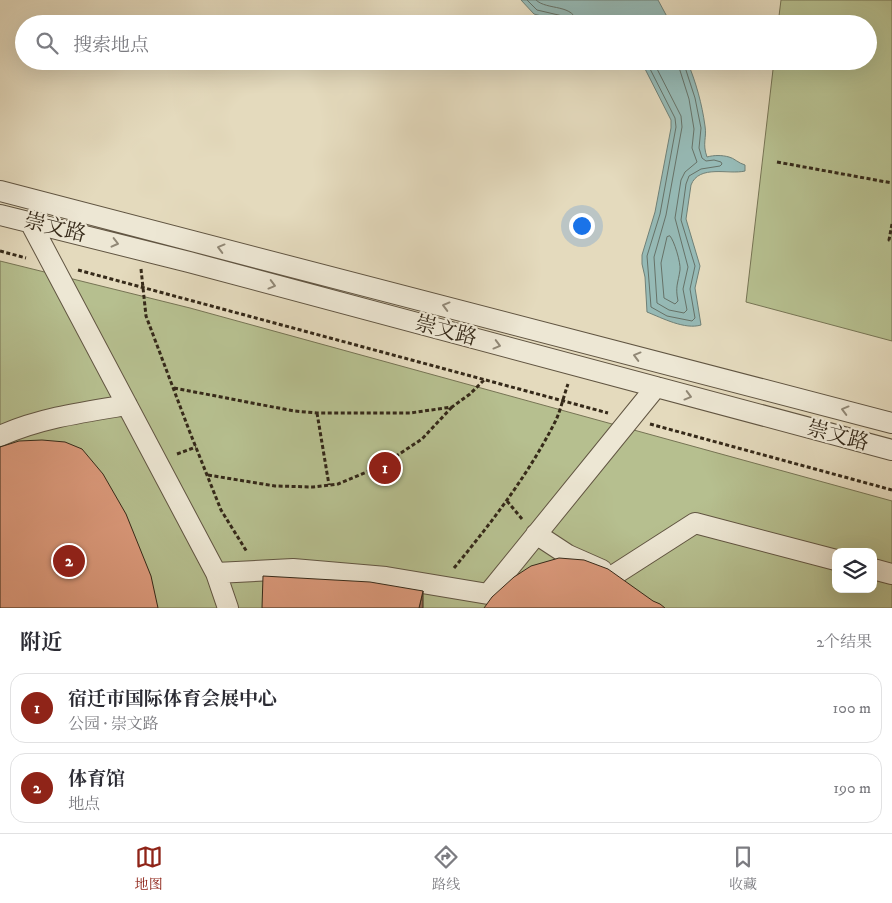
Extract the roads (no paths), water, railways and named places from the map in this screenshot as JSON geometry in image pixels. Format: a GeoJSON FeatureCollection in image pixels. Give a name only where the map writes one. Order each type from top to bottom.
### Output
{"type":"FeatureCollection","features":[{"type":"Feature","properties":{"kind":"street","name":"崇文路"},"geometry":{"type":"LineString","coordinates":[[0,191],[892,422]]}},
{"type":"Feature","properties":{"kind":"street","name":"崇文路"},"geometry":{"type":"LineString","coordinates":[[0,214],[139,249],[892,450]]}},
{"type":"Feature","properties":{"kind":"street"},"geometry":{"type":"LineString","coordinates":[[30,222],[216,573],[228,608]]}},
{"type":"Feature","properties":{"kind":"street"},"geometry":{"type":"LineString","coordinates":[[216,573],[292,570],[386,577],[439,586],[483,601],[656,387]]}},
{"type":"Feature","properties":{"kind":"street"},"geometry":{"type":"LineString","coordinates":[[0,436],[54,418],[127,405]]}},
{"type":"Feature","properties":{"kind":"street"},"geometry":{"type":"LineString","coordinates":[[536,534],[568,556],[621,580],[695,523],[832,559]]}},
{"type":"Feature","properties":{"kind":"street"},"geometry":{"type":"LineString","coordinates":[[877,570],[892,574]]}},
{"type":"Feature","properties":{"kind":"water"},"geometry":{"type":"Polygon","coordinates":[[[521,0],[658,0],[666,15],[538,15],[534,14],[521,0]]]}},
{"type":"Feature","properties":{"kind":"water"},"geometry":{"type":"Polygon","coordinates":[[[646,70],[690,70],[702,110],[707,157],[726,156],[745,165],[745,171],[707,172],[695,179],[691,185],[686,219],[700,266],[695,288],[701,325],[695,326],[681,325],[647,312],[642,255],[655,212],[671,120],[646,70]]]}},
{"type":"Feature","properties":{"kind":"place","name":"宿迁市国际体育会展中心"},"geometry":{"type":"Point","coordinates":[385,468]}},
{"type":"Feature","properties":{"kind":"place","name":"体育馆"},"geometry":{"type":"Point","coordinates":[69,561]}}]}
